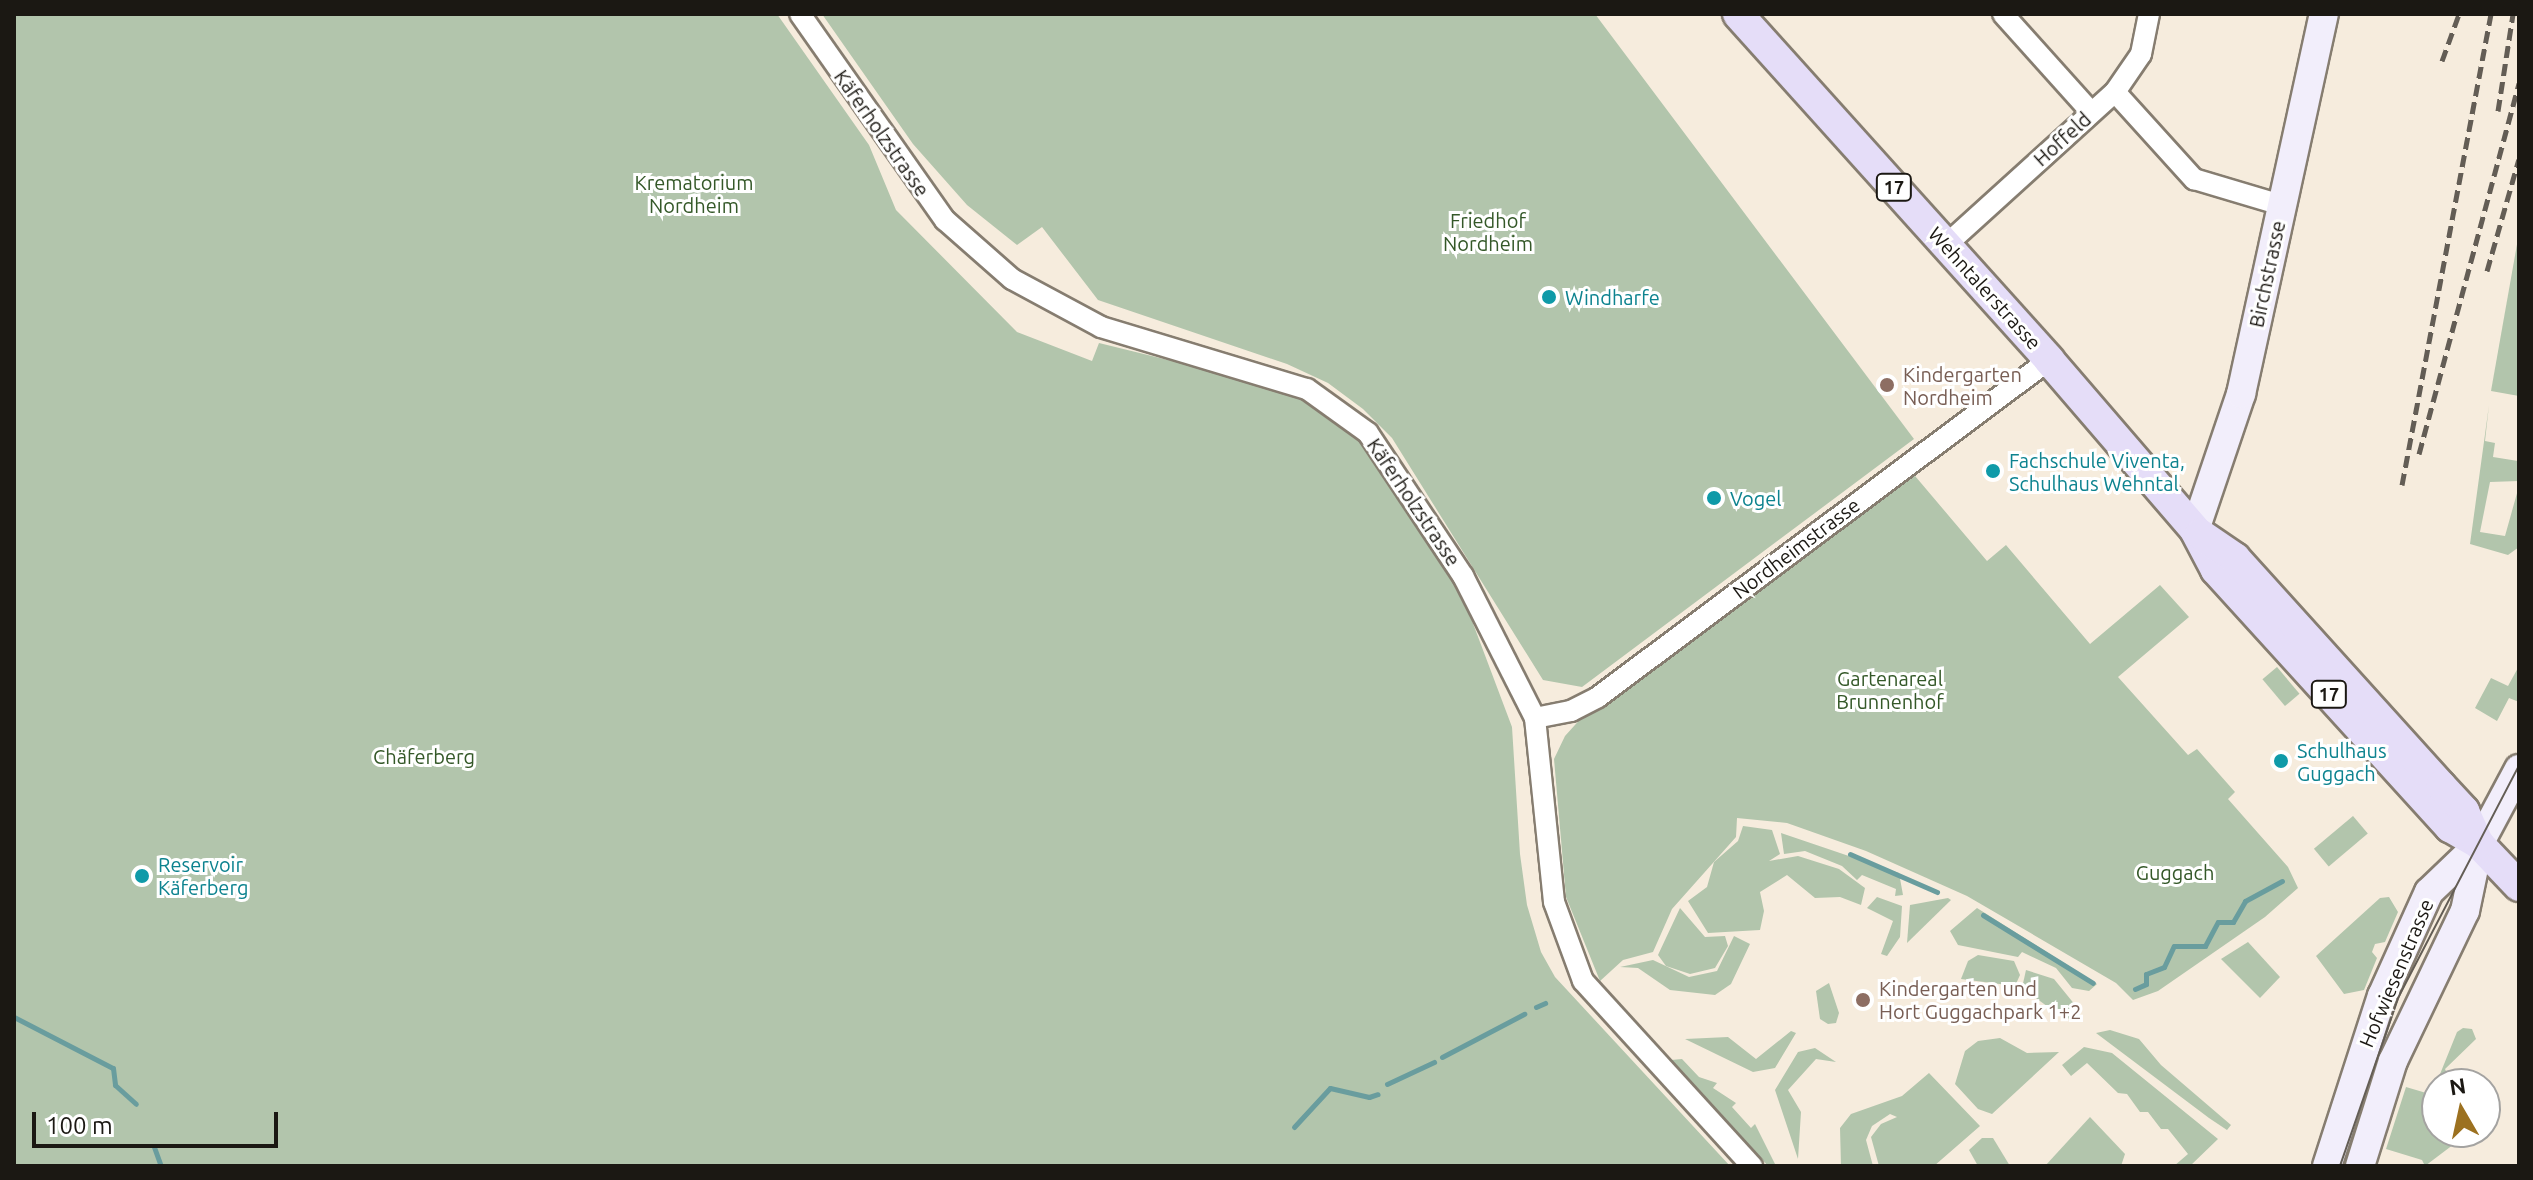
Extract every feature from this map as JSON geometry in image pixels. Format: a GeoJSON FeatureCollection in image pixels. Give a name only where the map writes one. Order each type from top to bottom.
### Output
{"type":"FeatureCollection","features":[{"type":"Feature","properties":{"kind":"main road","name":"Wehntalerstrasse"},"geometry":{"type":"LineString","coordinates":[[1738,14],[2049,360],[2195,530],[2216,570],[2425,801],[2450,827],[2479,844],[2519,886]]}},
{"type":"Feature","properties":{"kind":"street","name":"Käferholzstrasse"},"geometry":{"type":"LineString","coordinates":[[800,14],[945,220],[1012,279],[1101,327],[1307,389],[1368,433],[1463,576],[1535,718],[1547,874],[1563,931],[1583,981],[1752,1166]]}},
{"type":"Feature","properties":{"kind":"street"},"geometry":{"type":"LineString","coordinates":[[2003,14],[2091,112]]}},
{"type":"Feature","properties":{"kind":"street","name":"Hoffeld"},"geometry":{"type":"LineString","coordinates":[[1946,245],[2115,92],[2141,54],[2149,14]]}},
{"type":"Feature","properties":{"kind":"street","name":"Birchstrasse"},"geometry":{"type":"LineString","coordinates":[[2195,530],[2241,394],[2324,14]]}},
{"type":"Feature","properties":{"kind":"street"},"geometry":{"type":"LineString","coordinates":[[2115,92],[2194,179],[2281,205]]}},
{"type":"Feature","properties":{"kind":"street","name":"Nordheimstrasse"},"geometry":{"type":"LineString","coordinates":[[1535,718],[1571,711],[1598,697],[2049,360]]}},
{"type":"Feature","properties":{"kind":"street","name":"Hofwiesenstrasse"},"geometry":{"type":"LineString","coordinates":[[2360,1166],[2393,1061],[2465,911],[2479,844],[2519,769]]}},
{"type":"Feature","properties":{"kind":"street","name":"Hofwiesenstrasse"},"geometry":{"type":"LineString","coordinates":[[2327,1166],[2382,996],[2429,892],[2479,844]]}},
{"type":"Feature","properties":{"kind":"green space","name":"Chäferberg"},"geometry":{"type":"Polygon","coordinates":[[[14,14],[777,14],[869,145],[896,210],[1017,332],[1092,361],[1099,343],[1274,386],[1317,403],[1353,432],[1457,581],[1512,727],[1520,854],[1527,905],[1541,952],[1555,977],[1730,1166],[14,1166],[14,14]]]}},
{"type":"Feature","properties":{"kind":"green space","name":"Friedhof Nordheim"},"geometry":{"type":"Polygon","coordinates":[[[822,14],[1595,14],[1914,439],[1582,687],[1543,680],[1392,438],[1363,409],[1328,383],[1287,364],[1098,300],[1042,227],[1017,245],[967,205],[913,144],[822,14]]]}},
{"type":"Feature","properties":{"kind":"green space"},"geometry":{"type":"Polygon","coordinates":[[[2519,233],[2519,396],[2491,391],[2519,233]]]}},
{"type":"Feature","properties":{"kind":"green space"},"geometry":{"type":"Polygon","coordinates":[[[2489,405],[2485,441],[2495,443],[2493,457],[2518,461],[2519,456],[2519,481],[2490,482],[2480,532],[2505,536],[2519,486],[2519,547],[2508,555],[2470,544],[2489,405]]]}},
{"type":"Feature","properties":{"kind":"green space","name":"Gartenareal Brunnenhof"},"geometry":{"type":"Polygon","coordinates":[[[1910,470],[1987,561],[2006,545],[2090,644],[2160,585],[2189,617],[2118,677],[2188,755],[2197,749],[2235,792],[2228,799],[2288,867],[2298,888],[2265,917],[2158,991],[2133,1000],[2116,983],[1967,896],[1866,851],[1787,823],[1737,818],[1736,837],[1672,909],[1653,952],[1623,960],[1600,981],[1566,897],[1554,759],[1565,736],[1584,715],[1910,470]]]}},
{"type":"Feature","properties":{"kind":"green space"},"geometry":{"type":"Polygon","coordinates":[[[2519,666],[2519,702],[2509,698],[2497,721],[2475,708],[2491,678],[2508,686],[2519,666]]]}},
{"type":"Feature","properties":{"kind":"green space"},"geometry":{"type":"Polygon","coordinates":[[[2277,667],[2299,694],[2285,706],[2262,679],[2277,667]]]}},
{"type":"Feature","properties":{"kind":"green space"},"geometry":{"type":"Polygon","coordinates":[[[2353,816],[2368,834],[2329,866],[2314,849],[2353,816]]]}},
{"type":"Feature","properties":{"kind":"green space"},"geometry":{"type":"Polygon","coordinates":[[[1743,826],[1772,830],[1780,854],[1769,861],[1798,856],[1839,869],[1865,888],[1861,905],[1840,897],[1815,898],[1787,875],[1760,892],[1764,911],[1760,930],[1708,933],[1688,901],[1707,887],[1714,862],[1738,841],[1743,826]]]}},
{"type":"Feature","properties":{"kind":"green space"},"geometry":{"type":"Polygon","coordinates":[[[1781,833],[1899,873],[1903,895],[1895,896],[1896,889],[1862,875],[1857,880],[1842,866],[1805,851],[1784,854],[1781,833]]]}},
{"type":"Feature","properties":{"kind":"green space"},"geometry":{"type":"Polygon","coordinates":[[[1877,897],[1902,906],[1900,937],[1887,956],[1881,954],[1893,921],[1867,908],[1877,897]]]}},
{"type":"Feature","properties":{"kind":"green space"},"geometry":{"type":"Polygon","coordinates":[[[2389,897],[2398,912],[2385,942],[2375,944],[2372,952],[2377,958],[2364,990],[2344,994],[2316,956],[2380,898],[2389,897]]]}},
{"type":"Feature","properties":{"kind":"green space"},"geometry":{"type":"Polygon","coordinates":[[[1951,900],[1907,943],[1910,905],[1951,900]]]}},
{"type":"Feature","properties":{"kind":"green space"},"geometry":{"type":"Polygon","coordinates":[[[1680,908],[1705,937],[1725,936],[1728,946],[1715,968],[1690,974],[1666,966],[1658,955],[1680,908]]]}},
{"type":"Feature","properties":{"kind":"green space"},"geometry":{"type":"Polygon","coordinates":[[[1977,908],[2097,984],[2089,991],[2072,988],[2056,968],[2022,952],[2018,957],[1958,945],[1950,931],[1977,908]]]}},
{"type":"Feature","properties":{"kind":"green space"},"geometry":{"type":"Polygon","coordinates":[[[1734,936],[1750,944],[1731,984],[1715,995],[1670,990],[1638,968],[1620,967],[1653,960],[1689,977],[1717,971],[1734,936]]]}},
{"type":"Feature","properties":{"kind":"green space"},"geometry":{"type":"Polygon","coordinates":[[[2248,942],[2280,977],[2260,998],[2221,959],[2248,942]]]}},
{"type":"Feature","properties":{"kind":"green space"},"geometry":{"type":"Polygon","coordinates":[[[1978,955],[2014,961],[2020,975],[2015,986],[1961,979],[1968,961],[1978,955]]]}},
{"type":"Feature","properties":{"kind":"green space"},"geometry":{"type":"Polygon","coordinates":[[[2026,970],[2054,979],[2080,1011],[2078,1021],[2062,1017],[2022,988],[2026,970]]]}},
{"type":"Feature","properties":{"kind":"green space"},"geometry":{"type":"Polygon","coordinates":[[[1829,983],[1839,1013],[1836,1023],[1828,1024],[1820,1019],[1816,991],[1829,983]]]}},
{"type":"Feature","properties":{"kind":"green space"},"geometry":{"type":"Polygon","coordinates":[[[2463,1028],[2472,1029],[2476,1039],[2442,1068],[2457,1032],[2463,1028]]]}},
{"type":"Feature","properties":{"kind":"green space"},"geometry":{"type":"Polygon","coordinates":[[[2110,1030],[2139,1039],[2161,1065],[2231,1125],[2227,1130],[2096,1033],[2110,1030]]]}},
{"type":"Feature","properties":{"kind":"green space"},"geometry":{"type":"Polygon","coordinates":[[[1791,1031],[1796,1033],[1775,1068],[1753,1072],[1685,1039],[1728,1037],[1756,1059],[1791,1031]]]}},
{"type":"Feature","properties":{"kind":"green space"},"geometry":{"type":"Polygon","coordinates":[[[2000,1038],[2027,1053],[2059,1052],[1992,1114],[1978,1109],[1955,1084],[1965,1051],[1978,1041],[2000,1038]]]}},
{"type":"Feature","properties":{"kind":"green space"},"geometry":{"type":"Polygon","coordinates":[[[2084,1047],[2112,1053],[2218,1139],[2190,1166],[2174,1166],[2188,1154],[2168,1129],[2161,1129],[2148,1112],[2140,1112],[2127,1094],[2118,1093],[2087,1063],[2071,1076],[2062,1065],[2084,1047]]]}},
{"type":"Feature","properties":{"kind":"green space"},"geometry":{"type":"Polygon","coordinates":[[[1815,1048],[1836,1062],[1816,1059],[1788,1090],[1801,1112],[1798,1159],[1775,1090],[1798,1052],[1815,1048]]]}},
{"type":"Feature","properties":{"kind":"green space"},"geometry":{"type":"Polygon","coordinates":[[[1682,1059],[1699,1077],[1717,1083],[1713,1088],[1736,1103],[1732,1107],[1751,1128],[1755,1124],[1776,1166],[1768,1166],[1671,1060],[1682,1059]]]}},
{"type":"Feature","properties":{"kind":"green space"},"geometry":{"type":"Polygon","coordinates":[[[1929,1073],[1980,1126],[1934,1166],[1879,1166],[1871,1137],[1881,1124],[1897,1117],[1890,1114],[1872,1126],[1866,1140],[1873,1166],[1841,1166],[1840,1128],[1851,1114],[1902,1096],[1929,1073]]]}},
{"type":"Feature","properties":{"kind":"green space"},"geometry":{"type":"Polygon","coordinates":[[[2406,1087],[2421,1091],[2421,1148],[2449,1148],[2425,1166],[2422,1160],[2386,1149],[2406,1087]]]}},
{"type":"Feature","properties":{"kind":"green space"},"geometry":{"type":"Polygon","coordinates":[[[2090,1117],[2125,1154],[2121,1166],[2045,1166],[2090,1117]]]}},
{"type":"Feature","properties":{"kind":"green space"},"geometry":{"type":"Polygon","coordinates":[[[1982,1138],[1993,1138],[2010,1166],[1978,1166],[1969,1150],[1982,1138]]]}},
{"type":"Feature","properties":{"kind":"waterway"},"geometry":{"type":"LineString","coordinates":[[1850,854],[1937,892]]}},
{"type":"Feature","properties":{"kind":"waterway"},"geometry":{"type":"LineString","coordinates":[[2135,989],[2146,984],[2146,974],[2164,967],[2174,946],[2205,946],[2218,922],[2233,922],[2245,901],[2282,881]]}},
{"type":"Feature","properties":{"kind":"waterway"},"geometry":{"type":"LineString","coordinates":[[1983,915],[2093,983]]}},
{"type":"Feature","properties":{"kind":"waterway"},"geometry":{"type":"LineString","coordinates":[[1536,1007],[1545,1003]]}},
{"type":"Feature","properties":{"kind":"waterway"},"geometry":{"type":"LineString","coordinates":[[1442,1057],[1524,1014]]}},
{"type":"Feature","properties":{"kind":"waterway"},"geometry":{"type":"LineString","coordinates":[[14,1017],[113,1068],[115,1085],[136,1104]]}},
{"type":"Feature","properties":{"kind":"waterway"},"geometry":{"type":"LineString","coordinates":[[1387,1084],[1434,1062]]}},
{"type":"Feature","properties":{"kind":"waterway"},"geometry":{"type":"LineString","coordinates":[[1294,1127],[1330,1088],[1369,1097],[1378,1094]]}},
{"type":"Feature","properties":{"kind":"waterway"},"geometry":{"type":"LineString","coordinates":[[154,1147],[161,1166]]}},
{"type":"Feature","properties":{"kind":"tram line"},"geometry":{"type":"LineString","coordinates":[[2340,1166],[2399,996],[2519,765]]}},
{"type":"Feature","properties":{"kind":"railway"},"geometry":{"type":"LineString","coordinates":[[2442,61],[2459,14]]}},
{"type":"Feature","properties":{"kind":"railway"},"geometry":{"type":"LineString","coordinates":[[2402,485],[2491,14]]}},
{"type":"Feature","properties":{"kind":"railway"},"geometry":{"type":"LineString","coordinates":[[2498,111],[2513,14]]}},
{"type":"Feature","properties":{"kind":"railway"},"geometry":{"type":"LineString","coordinates":[[2419,454],[2519,83]]}},
{"type":"Feature","properties":{"kind":"railway"},"geometry":{"type":"LineString","coordinates":[[2487,271],[2519,159]]}},
{"type":"Feature","properties":{"kind":"place","name":"Windharfe"},"geometry":{"type":"Point","coordinates":[1549,297]}},
{"type":"Feature","properties":{"kind":"place","name":"Kindergarten Nordheim"},"geometry":{"type":"Point","coordinates":[1887,385]}},
{"type":"Feature","properties":{"kind":"place","name":"Fachschule Viventa, Schulhaus Wehntal"},"geometry":{"type":"Point","coordinates":[1993,471]}},
{"type":"Feature","properties":{"kind":"place","name":"Vogel"},"geometry":{"type":"Point","coordinates":[1714,498]}},
{"type":"Feature","properties":{"kind":"place","name":"Schulhaus Guggach"},"geometry":{"type":"Point","coordinates":[2281,761]}},
{"type":"Feature","properties":{"kind":"place","name":"Reservoir Käferberg"},"geometry":{"type":"Point","coordinates":[142,876]}},
{"type":"Feature","properties":{"kind":"place","name":"Kindergarten und Hort Guggachpark 1+2"},"geometry":{"type":"Point","coordinates":[1863,1000]}},
{"type":"Feature","properties":{"kind":"park label","name":"Krematorium Nordheim"},"geometry":{"type":"Point","coordinates":[694,194]}},
{"type":"Feature","properties":{"kind":"park label","name":"Guggach"},"geometry":{"type":"Point","coordinates":[2175,872]}}]}
